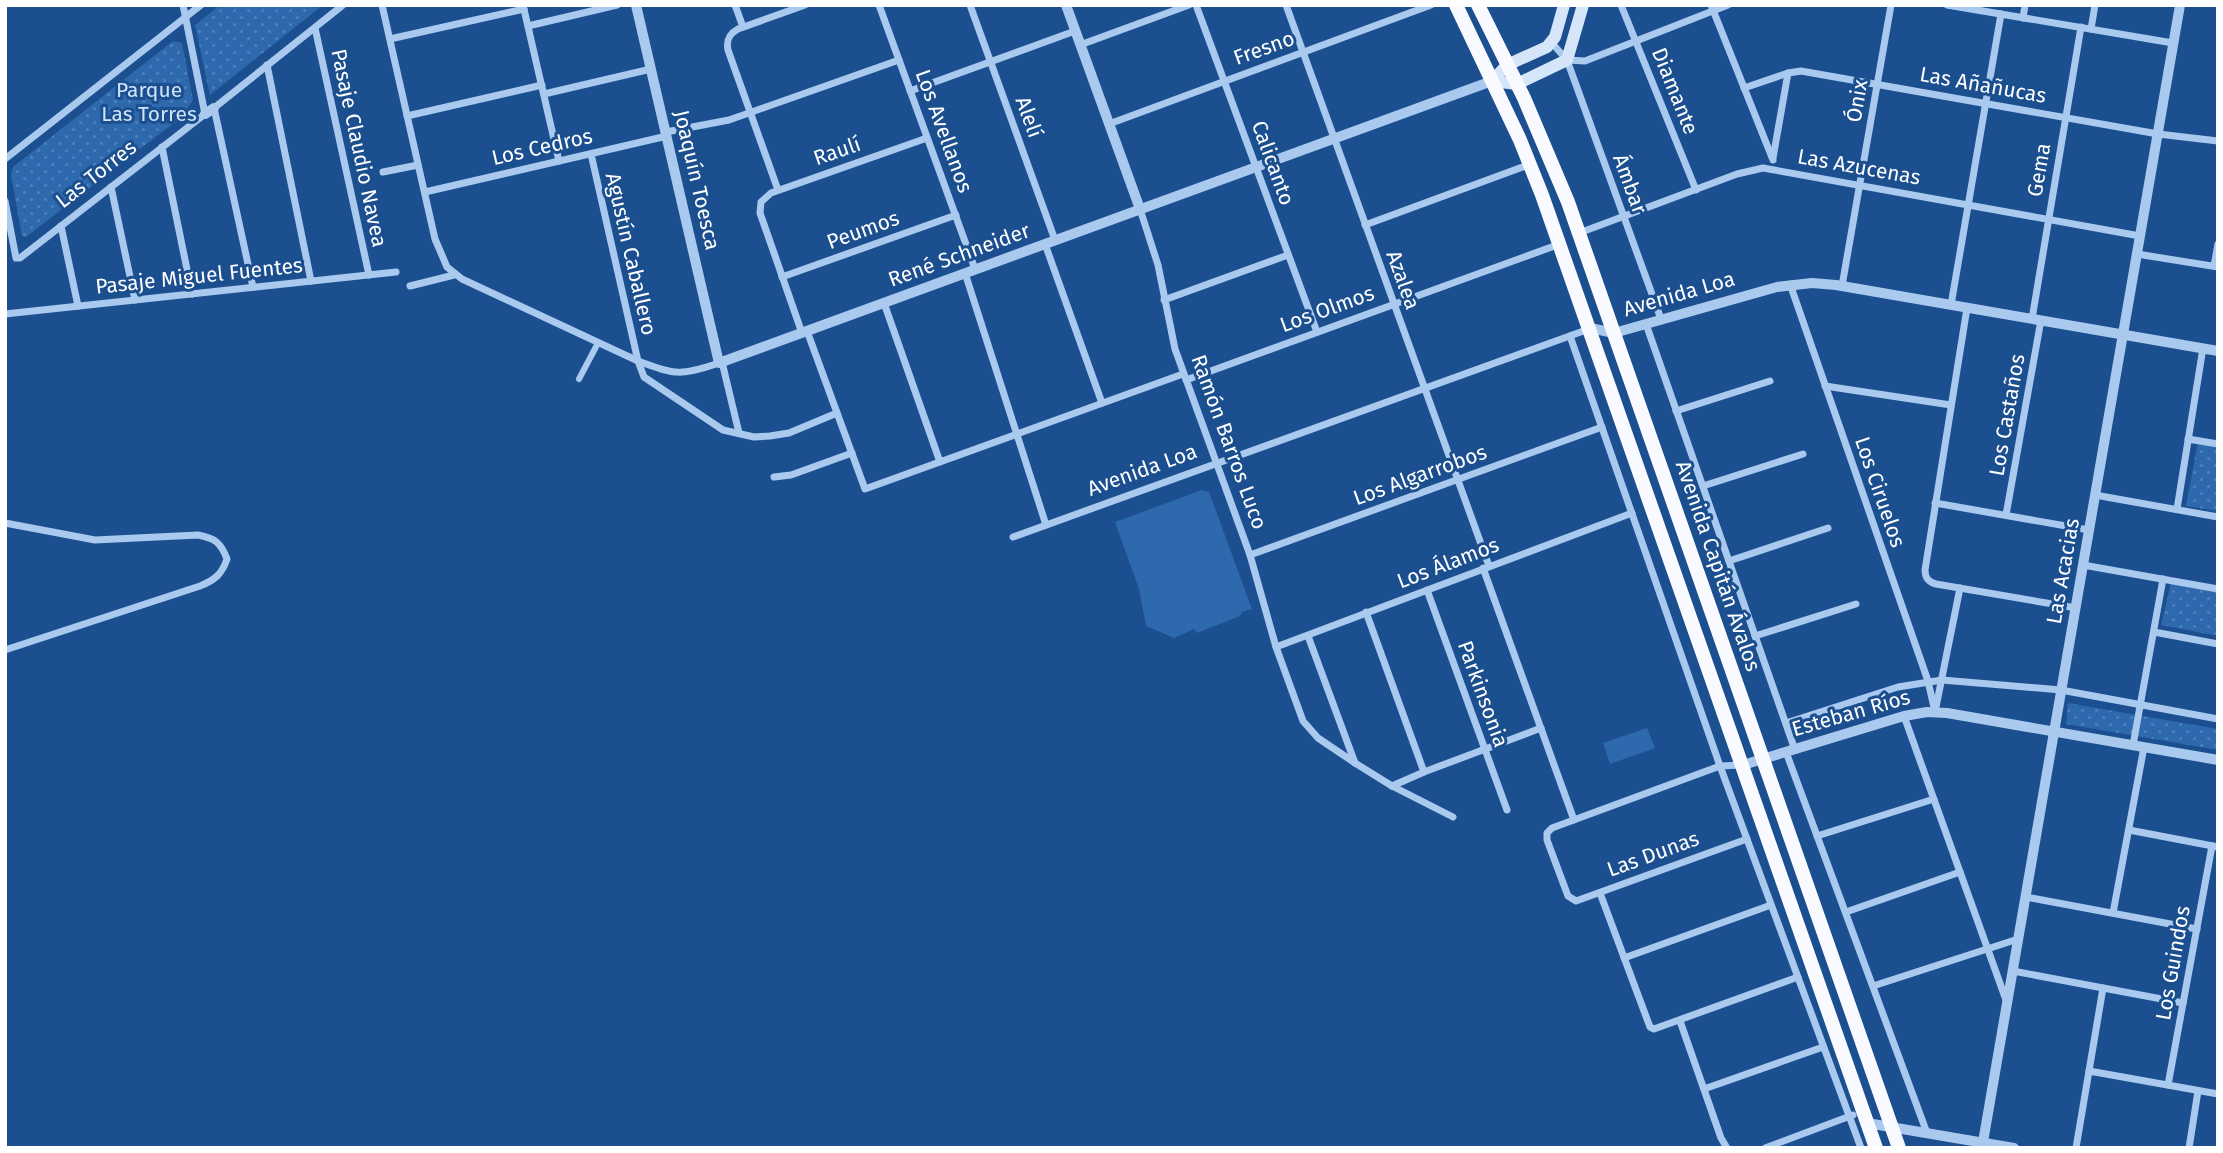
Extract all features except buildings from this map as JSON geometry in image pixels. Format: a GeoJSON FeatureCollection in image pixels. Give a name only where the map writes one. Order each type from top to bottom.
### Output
{"type":"FeatureCollection","features":[{"type":"Feature","properties":{"kind":"highway","name":"Avenida Capitán Ávalos"},"geometry":{"type":"LineString","coordinates":[[1456,5],[1531,164],[1743,765],[1860,1117],[1876,1148]]}},
{"type":"Feature","properties":{"kind":"highway","name":"Avenida Capitán Ávalos"},"geometry":{"type":"LineString","coordinates":[[1478,5],[1549,154],[1579,233],[1899,1148]]}},
{"type":"Feature","properties":{"kind":"main road"},"geometry":{"type":"LineString","coordinates":[[1492,81],[1507,65],[1542,51],[1551,42],[1564,5]]}},
{"type":"Feature","properties":{"kind":"main road"},"geometry":{"type":"LineString","coordinates":[[1492,81],[1517,84],[1567,60],[1583,5]]}},
{"type":"Feature","properties":{"kind":"street"},"geometry":{"type":"LineString","coordinates":[[183,5],[253,287]]}},
{"type":"Feature","properties":{"kind":"street"},"geometry":{"type":"LineString","coordinates":[[5,159],[201,5]]}},
{"type":"Feature","properties":{"kind":"street","name":"Las Torres"},"geometry":{"type":"LineString","coordinates":[[5,201],[16,258],[210,111],[343,5]]}},
{"type":"Feature","properties":{"kind":"street"},"geometry":{"type":"LineString","coordinates":[[382,5],[425,192]]}},
{"type":"Feature","properties":{"kind":"street"},"geometry":{"type":"LineString","coordinates":[[528,26],[617,5]]}},
{"type":"Feature","properties":{"kind":"street","name":"Joaquín Toesca"},"geometry":{"type":"LineString","coordinates":[[636,5],[739,433]]}},
{"type":"Feature","properties":{"kind":"street"},"geometry":{"type":"LineString","coordinates":[[734,5],[743,27]]}},
{"type":"Feature","properties":{"kind":"street"},"geometry":{"type":"LineString","coordinates":[[778,190],[728,50],[728,38],[743,27],[805,5]]}},
{"type":"Feature","properties":{"kind":"street","name":"Los Avellanos"},"geometry":{"type":"LineString","coordinates":[[879,5],[956,215],[1016,435],[1046,525]]}},
{"type":"Feature","properties":{"kind":"street","name":"Alelí"},"geometry":{"type":"LineString","coordinates":[[970,5],[1102,403]]}},
{"type":"Feature","properties":{"kind":"street","name":"Ramón Barros Luco"},"geometry":{"type":"LineString","coordinates":[[1066,5],[1140,209],[1158,265],[1171,336],[1250,555],[1276,647],[1303,721],[1318,738],[1355,763],[1392,786],[1453,817]]}},
{"type":"Feature","properties":{"kind":"street"},"geometry":{"type":"LineString","coordinates":[[1161,5],[1164,14]]}},
{"type":"Feature","properties":{"kind":"street"},"geometry":{"type":"LineString","coordinates":[[1080,45],[1189,5]]}},
{"type":"Feature","properties":{"kind":"street","name":"Calicanto"},"geometry":{"type":"LineString","coordinates":[[1196,5],[1317,332]]}},
{"type":"Feature","properties":{"kind":"street","name":"Azalea"},"geometry":{"type":"LineString","coordinates":[[1286,5],[1458,480],[1574,820]]}},
{"type":"Feature","properties":{"kind":"street","name":"Fresno"},"geometry":{"type":"LineString","coordinates":[[1109,124],[1431,5]]}},
{"type":"Feature","properties":{"kind":"street","name":"Diamante"},"geometry":{"type":"LineString","coordinates":[[1621,5],[1696,190]]}},
{"type":"Feature","properties":{"kind":"street"},"geometry":{"type":"LineString","coordinates":[[1551,42],[1567,60],[1591,60],[1712,8],[1728,5]]}},
{"type":"Feature","properties":{"kind":"street","name":"Ónix"},"geometry":{"type":"LineString","coordinates":[[1842,286],[1891,5]]}},
{"type":"Feature","properties":{"kind":"street"},"geometry":{"type":"LineString","coordinates":[[1947,5],[2173,43]]}},
{"type":"Feature","properties":{"kind":"street"},"geometry":{"type":"LineString","coordinates":[[2023,18],[2025,5]]}},
{"type":"Feature","properties":{"kind":"street"},"geometry":{"type":"LineString","coordinates":[[2091,29],[2095,5]]}},
{"type":"Feature","properties":{"kind":"street","name":"Las Acacias"},"geometry":{"type":"LineString","coordinates":[[1983,1142],[2179,5]]}},
{"type":"Feature","properties":{"kind":"street"},"geometry":{"type":"LineString","coordinates":[[390,40],[524,7],[559,161]]}},
{"type":"Feature","properties":{"kind":"street"},"geometry":{"type":"LineString","coordinates":[[1712,8],[1772,165]]}},
{"type":"Feature","properties":{"kind":"street"},"geometry":{"type":"LineString","coordinates":[[1951,305],[2001,14]]}},
{"type":"Feature","properties":{"kind":"street","name":"Gema"},"geometry":{"type":"LineString","coordinates":[[2036,320],[2049,219],[2081,27]]}},
{"type":"Feature","properties":{"kind":"street","name":"Pasaje Claudio Navea"},"geometry":{"type":"LineString","coordinates":[[315,28],[369,275]]}},
{"type":"Feature","properties":{"kind":"street"},"geometry":{"type":"LineString","coordinates":[[910,91],[1075,31]]}},
{"type":"Feature","properties":{"kind":"street","name":"Los Cedros"},"geometry":{"type":"LineString","coordinates":[[425,192],[729,120],[899,60]]}},
{"type":"Feature","properties":{"kind":"street","name":"Ámbar"},"geometry":{"type":"LineString","coordinates":[[1567,60],[1661,319]]}},
{"type":"Feature","properties":{"kind":"street"},"geometry":{"type":"LineString","coordinates":[[267,65],[311,281]]}},
{"type":"Feature","properties":{"kind":"street"},"geometry":{"type":"LineString","coordinates":[[544,94],[651,69]]}},
{"type":"Feature","properties":{"kind":"street","name":"Las Añañucas"},"geometry":{"type":"LineString","coordinates":[[1744,88],[1788,73],[1806,72],[2158,134],[2218,141]]}},
{"type":"Feature","properties":{"kind":"street"},"geometry":{"type":"LineString","coordinates":[[1772,165],[1788,73]]}},
{"type":"Feature","properties":{"kind":"street","name":"René Schneider"},"geometry":{"type":"LineString","coordinates":[[425,192],[439,251],[447,268],[454,275],[638,361],[680,374],[805,332],[1492,81]]}},
{"type":"Feature","properties":{"kind":"street"},"geometry":{"type":"LineString","coordinates":[[407,116],[542,85]]}},
{"type":"Feature","properties":{"kind":"street","name":"Raulí"},"geometry":{"type":"LineString","coordinates":[[782,277],[760,213],[761,202],[766,195],[928,138]]}},
{"type":"Feature","properties":{"kind":"street"},"geometry":{"type":"LineString","coordinates":[[162,148],[192,294]]}},
{"type":"Feature","properties":{"kind":"street","name":"Agustín Caballero"},"geometry":{"type":"LineString","coordinates":[[591,154],[638,361]]}},
{"type":"Feature","properties":{"kind":"street"},"geometry":{"type":"LineString","coordinates":[[1365,225],[1531,164]]}},
{"type":"Feature","properties":{"kind":"street"},"geometry":{"type":"LineString","coordinates":[[383,172],[418,165]]}},
{"type":"Feature","properties":{"kind":"street","name":"Las Azucenas"},"geometry":{"type":"LineString","coordinates":[[1579,233],[1748,171],[1772,165],[1860,185],[2140,236]]}},
{"type":"Feature","properties":{"kind":"street"},"geometry":{"type":"LineString","coordinates":[[111,187],[135,300]]}},
{"type":"Feature","properties":{"kind":"street","name":"Peumos"},"geometry":{"type":"LineString","coordinates":[[782,277],[956,215]]}},
{"type":"Feature","properties":{"kind":"street"},"geometry":{"type":"LineString","coordinates":[[61,226],[78,306]]}},
{"type":"Feature","properties":{"kind":"street","name":"Los Olmos"},"geometry":{"type":"LineString","coordinates":[[852,453],[866,489],[1102,403],[1317,332],[1560,244]]}},
{"type":"Feature","properties":{"kind":"street"},"geometry":{"type":"LineString","coordinates":[[2137,254],[2216,267],[2218,244]]}},
{"type":"Feature","properties":{"kind":"street"},"geometry":{"type":"LineString","coordinates":[[1164,300],[1288,255]]}},
{"type":"Feature","properties":{"kind":"street","name":"Pasaje Miguel Fuentes"},"geometry":{"type":"LineString","coordinates":[[5,314],[396,272]]}},
{"type":"Feature","properties":{"kind":"street"},"geometry":{"type":"LineString","coordinates":[[410,286],[454,275]]}},
{"type":"Feature","properties":{"kind":"street"},"geometry":{"type":"LineString","coordinates":[[774,477],[791,475],[852,453],[782,277]]}},
{"type":"Feature","properties":{"kind":"street","name":"Avenida Loa"},"geometry":{"type":"LineString","coordinates":[[1013,537],[1590,328],[1614,333],[1790,284],[1842,286],[2218,351]]}},
{"type":"Feature","properties":{"kind":"street","name":"Los Ciruelos"},"geometry":{"type":"LineString","coordinates":[[1790,284],[1928,681],[1935,712]]}},
{"type":"Feature","properties":{"kind":"street"},"geometry":{"type":"LineString","coordinates":[[884,303],[940,462]]}},
{"type":"Feature","properties":{"kind":"street"},"geometry":{"type":"LineString","coordinates":[[1968,308],[1924,570],[1927,579],[1933,584],[2076,608]]}},
{"type":"Feature","properties":{"kind":"street","name":"Los Castaños"},"geometry":{"type":"LineString","coordinates":[[2007,516],[2036,320]]}},
{"type":"Feature","properties":{"kind":"street","name":"Avenida Capitán Ávalos"},"geometry":{"type":"LineString","coordinates":[[1646,324],[1786,723],[1790,751],[1817,836],[1927,1133]]}},
{"type":"Feature","properties":{"kind":"street","name":"Avenida Capitán Ávalos"},"geometry":{"type":"LineString","coordinates":[[1570,336],[1720,766],[1798,977],[1824,1047],[1860,1117],[1861,1148]]}},
{"type":"Feature","properties":{"kind":"street"},"geometry":{"type":"LineString","coordinates":[[579,379],[598,343]]}},
{"type":"Feature","properties":{"kind":"street"},"geometry":{"type":"LineString","coordinates":[[2176,509],[2203,348]]}},
{"type":"Feature","properties":{"kind":"street"},"geometry":{"type":"LineString","coordinates":[[638,361],[644,377],[723,430],[754,437],[789,433],[837,413]]}},
{"type":"Feature","properties":{"kind":"street"},"geometry":{"type":"LineString","coordinates":[[1676,411],[1770,381]]}},
{"type":"Feature","properties":{"kind":"street"},"geometry":{"type":"LineString","coordinates":[[1825,386],[1951,405]]}},
{"type":"Feature","properties":{"kind":"street","name":"Los Algarrobos"},"geometry":{"type":"LineString","coordinates":[[1250,555],[1602,427]]}},
{"type":"Feature","properties":{"kind":"street"},"geometry":{"type":"LineString","coordinates":[[2188,439],[2218,444]]}},
{"type":"Feature","properties":{"kind":"street"},"geometry":{"type":"LineString","coordinates":[[1703,486],[1803,454]]}},
{"type":"Feature","properties":{"kind":"street"},"geometry":{"type":"LineString","coordinates":[[2095,495],[2218,517]]}},
{"type":"Feature","properties":{"kind":"street"},"geometry":{"type":"LineString","coordinates":[[1935,503],[2089,530]]}},
{"type":"Feature","properties":{"kind":"street","name":"Los Álamos"},"geometry":{"type":"LineString","coordinates":[[1276,647],[1632,513]]}},
{"type":"Feature","properties":{"kind":"street"},"geometry":{"type":"LineString","coordinates":[[5,523],[95,540],[198,535],[210,537],[222,545],[227,559],[223,572],[200,586],[5,650]]}},
{"type":"Feature","properties":{"kind":"street"},"geometry":{"type":"LineString","coordinates":[[1729,561],[1828,528]]}},
{"type":"Feature","properties":{"kind":"street"},"geometry":{"type":"LineString","coordinates":[[2083,565],[2218,589]]}},
{"type":"Feature","properties":{"kind":"street"},"geometry":{"type":"LineString","coordinates":[[2113,913],[2129,830],[2140,705],[2163,579]]}},
{"type":"Feature","properties":{"kind":"street"},"geometry":{"type":"LineString","coordinates":[[1935,712],[1960,588]]}},
{"type":"Feature","properties":{"kind":"street","name":"Parkinsonia"},"geometry":{"type":"LineString","coordinates":[[1427,590],[1507,810]]}},
{"type":"Feature","properties":{"kind":"street"},"geometry":{"type":"LineString","coordinates":[[1755,636],[1856,604]]}},
{"type":"Feature","properties":{"kind":"street"},"geometry":{"type":"LineString","coordinates":[[1366,612],[1423,772]]}},
{"type":"Feature","properties":{"kind":"street"},"geometry":{"type":"LineString","coordinates":[[2154,632],[2218,644]]}},
{"type":"Feature","properties":{"kind":"street"},"geometry":{"type":"LineString","coordinates":[[1308,636],[1355,763]]}},
{"type":"Feature","properties":{"kind":"street","name":"Esteban Ríos"},"geometry":{"type":"LineString","coordinates":[[1786,723],[1898,687],[1942,680],[2062,690],[2218,719]]}},
{"type":"Feature","properties":{"kind":"street","name":"Esteban Ríos"},"geometry":{"type":"LineString","coordinates":[[1572,900],[1568,896],[1547,840],[1547,833],[1552,828],[1720,766],[1743,765],[1905,716],[1935,712],[2218,760]]}},
{"type":"Feature","properties":{"kind":"street"},"geometry":{"type":"LineString","coordinates":[[1905,716],[2007,1003]]}},
{"type":"Feature","properties":{"kind":"street"},"geometry":{"type":"LineString","coordinates":[[1392,786],[1541,728]]}},
{"type":"Feature","properties":{"kind":"street"},"geometry":{"type":"LineString","coordinates":[[1817,836],[1934,799]]}},
{"type":"Feature","properties":{"kind":"street"},"geometry":{"type":"LineString","coordinates":[[2129,830],[2215,847]]}},
{"type":"Feature","properties":{"kind":"street","name":"Las Dunas"},"geometry":{"type":"LineString","coordinates":[[1572,900],[1576,901],[1747,839]]}},
{"type":"Feature","properties":{"kind":"street","name":"Los Guindos"},"geometry":{"type":"LineString","coordinates":[[2168,1085],[2215,847]]}},
{"type":"Feature","properties":{"kind":"street"},"geometry":{"type":"LineString","coordinates":[[1846,912],[1960,872]]}},
{"type":"Feature","properties":{"kind":"street"},"geometry":{"type":"LineString","coordinates":[[1600,892],[1650,1027],[1680,1021],[1798,977]]}},
{"type":"Feature","properties":{"kind":"street"},"geometry":{"type":"LineString","coordinates":[[2026,897],[2197,929]]}},
{"type":"Feature","properties":{"kind":"street"},"geometry":{"type":"LineString","coordinates":[[1624,958],[1772,905]]}},
{"type":"Feature","properties":{"kind":"street"},"geometry":{"type":"LineString","coordinates":[[1873,986],[2018,939]]}},
{"type":"Feature","properties":{"kind":"street"},"geometry":{"type":"LineString","coordinates":[[2013,971],[2183,1003]]}},
{"type":"Feature","properties":{"kind":"street"},"geometry":{"type":"LineString","coordinates":[[2076,1148],[2103,988]]}},
{"type":"Feature","properties":{"kind":"street"},"geometry":{"type":"LineString","coordinates":[[1680,1021],[1727,1148]]}},
{"type":"Feature","properties":{"kind":"street"},"geometry":{"type":"LineString","coordinates":[[1704,1089],[1824,1047]]}},
{"type":"Feature","properties":{"kind":"street"},"geometry":{"type":"LineString","coordinates":[[2089,1071],[2218,1094]]}},
{"type":"Feature","properties":{"kind":"street"},"geometry":{"type":"LineString","coordinates":[[2189,1148],[2199,1091]]}},
{"type":"Feature","properties":{"kind":"street"},"geometry":{"type":"LineString","coordinates":[[1765,1148],[1860,1117],[1891,1126],[2014,1148]]}},
{"type":"Feature","properties":{"kind":"green space","name":"Parque Las Torres"},"geometry":{"type":"Polygon","coordinates":[[[220,5],[323,5],[210,95],[195,25],[220,5]]]}},
{"type":"Feature","properties":{"kind":"green space","name":"Parque Las Torres"},"geometry":{"type":"Polygon","coordinates":[[[173,41],[182,43],[193,100],[183,116],[26,237],[22,236],[11,175],[13,167],[173,41]]]}},
{"type":"Feature","properties":{"kind":"green space"},"geometry":{"type":"Polygon","coordinates":[[[2198,442],[2218,446],[2218,511],[2186,506],[2198,442]]]}},
{"type":"Feature","properties":{"kind":"green space"},"geometry":{"type":"Polygon","coordinates":[[[1202,490],[1209,492],[1252,609],[1197,633],[1194,629],[1174,638],[1146,626],[1139,589],[1115,522],[1202,490]]]}},
{"type":"Feature","properties":{"kind":"green space"},"geometry":{"type":"Polygon","coordinates":[[[2171,583],[2218,592],[2218,636],[2161,625],[2171,583]]]}},
{"type":"Feature","properties":{"kind":"green space"},"geometry":{"type":"Polygon","coordinates":[[[2068,703],[2218,729],[2218,750],[2066,724],[2068,703]]]}},
{"type":"Feature","properties":{"kind":"green space"},"geometry":{"type":"Polygon","coordinates":[[[1647,728],[1655,748],[1610,764],[1603,743],[1647,728]]]}}]}
